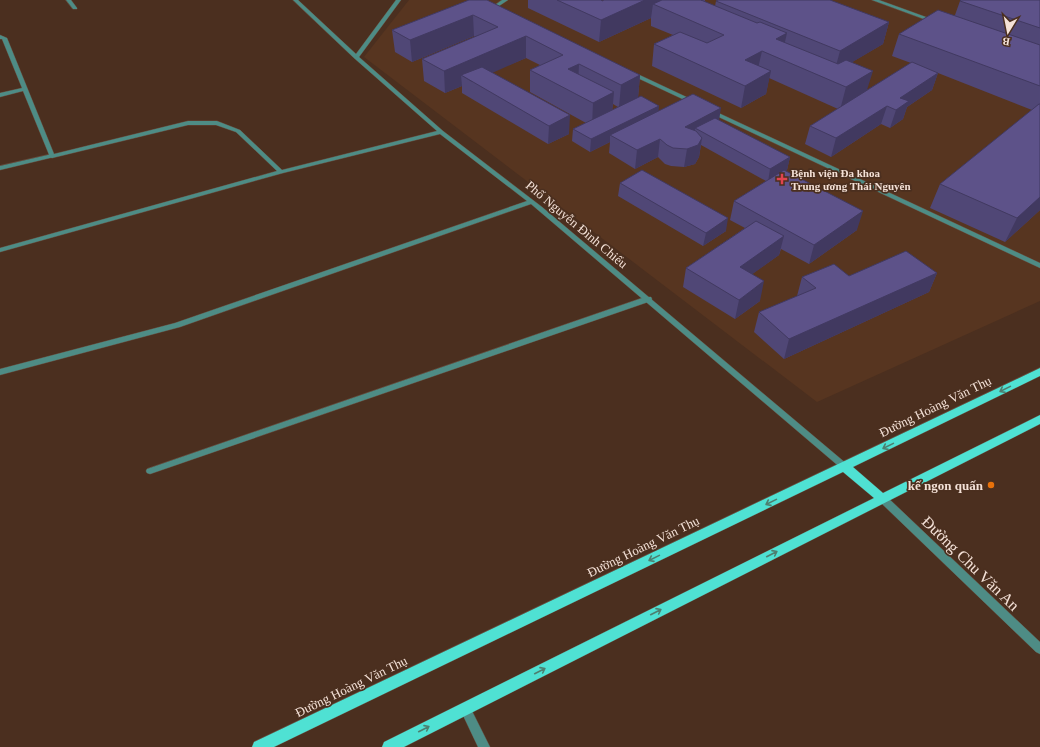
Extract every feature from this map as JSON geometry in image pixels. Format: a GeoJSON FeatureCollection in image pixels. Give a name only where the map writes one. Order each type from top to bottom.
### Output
{"type":"FeatureCollection","features":[{"type":"Feature","properties":{"kind":"main road","name":"Đường Hoàng Văn Thụ"},"geometry":{"type":"LineString","coordinates":[[258,747],[845,467],[1040,372]]}},
{"type":"Feature","properties":{"kind":"main road"},"geometry":{"type":"LineString","coordinates":[[389,747],[1040,419]]}},
{"type":"Feature","properties":{"kind":"main road"},"geometry":{"type":"LineString","coordinates":[[845,467],[882,498]]}},
{"type":"Feature","properties":{"kind":"street"},"geometry":{"type":"LineString","coordinates":[[68,0],[74,8]]}},
{"type":"Feature","properties":{"kind":"street","name":"Phố Nguyễn Đình Chiểu"},"geometry":{"type":"LineString","coordinates":[[295,0],[356,57],[441,132],[532,202],[845,467]]}},
{"type":"Feature","properties":{"kind":"street"},"geometry":{"type":"LineString","coordinates":[[356,57],[399,0]]}},
{"type":"Feature","properties":{"kind":"street"},"geometry":{"type":"LineString","coordinates":[[506,0],[497,5],[497,10],[511,16]]}},
{"type":"Feature","properties":{"kind":"street"},"geometry":{"type":"LineString","coordinates":[[874,0],[939,23]]}},
{"type":"Feature","properties":{"kind":"street"},"geometry":{"type":"LineString","coordinates":[[0,36],[4,38],[52,156]]}},
{"type":"Feature","properties":{"kind":"street"},"geometry":{"type":"LineString","coordinates":[[622,69],[700,106]]}},
{"type":"Feature","properties":{"kind":"street"},"geometry":{"type":"LineString","coordinates":[[0,95],[25,89]]}},
{"type":"Feature","properties":{"kind":"street"},"geometry":{"type":"LineString","coordinates":[[707,109],[1040,266]]}},
{"type":"Feature","properties":{"kind":"street"},"geometry":{"type":"LineString","coordinates":[[0,168],[188,123],[217,123],[238,131],[281,172]]}},
{"type":"Feature","properties":{"kind":"street"},"geometry":{"type":"LineString","coordinates":[[0,250],[281,172],[441,132]]}},
{"type":"Feature","properties":{"kind":"street"},"geometry":{"type":"LineString","coordinates":[[0,372],[177,325],[532,202]]}},
{"type":"Feature","properties":{"kind":"street"},"geometry":{"type":"LineString","coordinates":[[150,471],[648,299]]}},
{"type":"Feature","properties":{"kind":"street","name":"Đường Chu Văn An"},"geometry":{"type":"LineString","coordinates":[[882,498],[1040,649]]}},
{"type":"Feature","properties":{"kind":"street"},"geometry":{"type":"LineString","coordinates":[[465,709],[484,747]]}},
{"type":"Feature","properties":{"kind":"shaded area","name":"Bệnh viện Đa khoa Trung ương Thái Nguyên"},"geometry":{"type":"Polygon","coordinates":[[[409,0],[1040,0],[1040,301],[817,402],[364,57],[409,0]]]}},
{"type":"Feature","properties":{"kind":"building"},"geometry":{"type":"Polygon","coordinates":[[[469,0],[487,0],[640,75],[621,85],[579,64],[568,69],[614,92],[593,103],[530,70],[563,55],[526,36],[444,71],[422,59],[498,27],[473,15],[410,40],[392,30],[469,0]]]}},
{"type":"Feature","properties":{"kind":"building"},"geometry":{"type":"Polygon","coordinates":[[[557,0],[602,1],[645,0],[601,20],[557,0]]]}},
{"type":"Feature","properties":{"kind":"building"},"geometry":{"type":"Polygon","coordinates":[[[662,0],[701,0],[757,23],[760,22],[787,33],[776,39],[838,64],[846,60],[873,71],[846,87],[762,51],[745,60],[771,71],[745,86],[654,44],[680,32],[707,43],[724,35],[653,4],[662,0]]]}},
{"type":"Feature","properties":{"kind":"building"},"geometry":{"type":"Polygon","coordinates":[[[830,0],[889,22],[840,51],[716,1],[830,0]]]}},
{"type":"Feature","properties":{"kind":"building"},"geometry":{"type":"Polygon","coordinates":[[[1040,0],[1040,28],[960,1],[1040,0]]]}},
{"type":"Feature","properties":{"kind":"building"},"geometry":{"type":"Polygon","coordinates":[[[938,10],[1040,45],[1040,86],[899,34],[938,10]]]}},
{"type":"Feature","properties":{"kind":"building"},"geometry":{"type":"Polygon","coordinates":[[[912,62],[938,73],[900,98],[909,101],[896,110],[887,106],[836,138],[810,126],[912,62]]]}},
{"type":"Feature","properties":{"kind":"building"},"geometry":{"type":"Polygon","coordinates":[[[482,67],[570,115],[549,126],[461,75],[482,67]]]}},
{"type":"Feature","properties":{"kind":"building"},"geometry":{"type":"Polygon","coordinates":[[[693,94],[721,108],[685,127],[696,131],[702,138],[698,145],[687,149],[673,148],[660,139],[637,150],[610,135],[693,94]]]}},
{"type":"Feature","properties":{"kind":"building"},"geometry":{"type":"Polygon","coordinates":[[[641,96],[659,106],[591,139],[573,129],[641,96]]]}},
{"type":"Feature","properties":{"kind":"building"},"geometry":{"type":"Polygon","coordinates":[[[1039,104],[1040,197],[1017,218],[940,184],[1039,104]]]}},
{"type":"Feature","properties":{"kind":"building"},"geometry":{"type":"Polygon","coordinates":[[[715,118],[790,157],[770,169],[695,128],[715,118]]]}},
{"type":"Feature","properties":{"kind":"building"},"geometry":{"type":"Polygon","coordinates":[[[642,170],[728,218],[706,233],[620,183],[642,170]]]}},
{"type":"Feature","properties":{"kind":"building"},"geometry":{"type":"Polygon","coordinates":[[[784,170],[863,211],[814,245],[734,201],[784,170]]]}},
{"type":"Feature","properties":{"kind":"building"},"geometry":{"type":"Polygon","coordinates":[[[756,221],[784,236],[740,267],[764,281],[739,300],[686,268],[756,221]]]}},
{"type":"Feature","properties":{"kind":"building"},"geometry":{"type":"Polygon","coordinates":[[[906,251],[937,273],[789,339],[759,312],[816,288],[802,277],[834,264],[849,276],[906,251]]]}},
{"type":"Feature","properties":{"kind":"place","name":"Bệnh viện Đa khoa Trung ương Thái Nguyên"},"geometry":{"type":"Point","coordinates":[782,179]}},
{"type":"Feature","properties":{"kind":"place","name":"kế ngon quấn"},"geometry":{"type":"Point","coordinates":[991,485]}}]}
